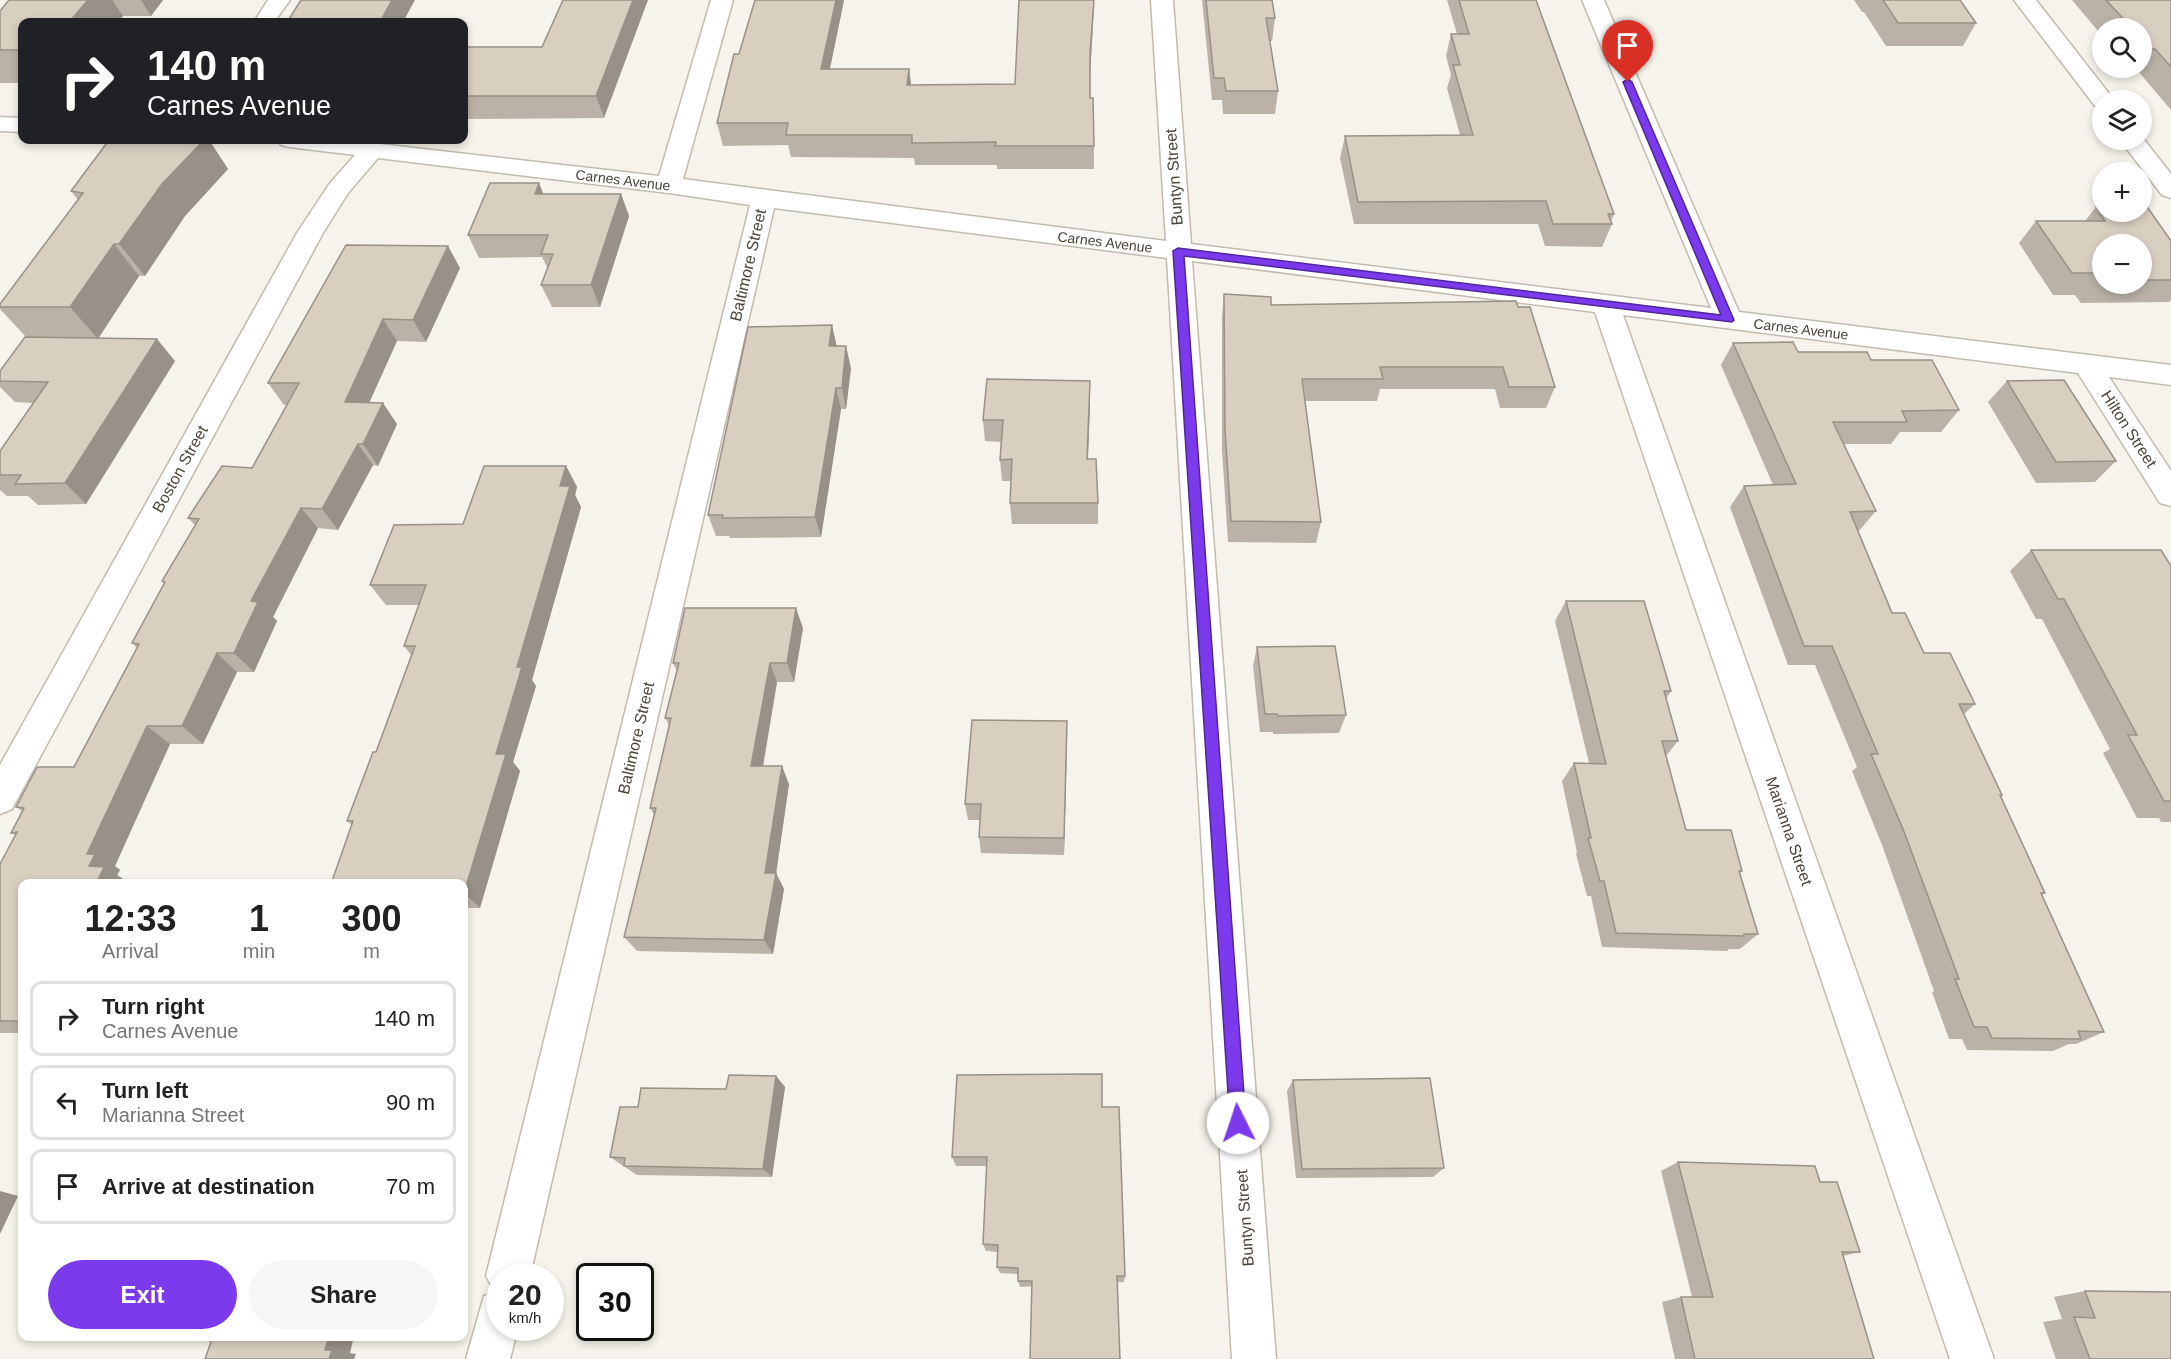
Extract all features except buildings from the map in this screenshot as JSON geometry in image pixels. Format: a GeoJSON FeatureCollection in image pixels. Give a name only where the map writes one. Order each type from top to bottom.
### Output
{"type":"FeatureCollection","features":[{"type":"Feature","properties":{"kind":"street"},"geometry":{"type":"LineString","coordinates":[[267,18],[279,0]]}},
{"type":"Feature","properties":{"kind":"street"},"geometry":{"type":"LineString","coordinates":[[669,185],[722,0]]}},
{"type":"Feature","properties":{"kind":"street","name":"Buntyn Street"},"geometry":{"type":"LineString","coordinates":[[1162,0],[1254,1359]]}},
{"type":"Feature","properties":{"kind":"street"},"geometry":{"type":"LineString","coordinates":[[1593,0],[1728,320]]}},
{"type":"Feature","properties":{"kind":"street"},"geometry":{"type":"LineString","coordinates":[[2025,0],[2095,90]]}},
{"type":"Feature","properties":{"kind":"street"},"geometry":{"type":"LineString","coordinates":[[0,124],[18,125]]}},
{"type":"Feature","properties":{"kind":"street","name":"Carnes Avenue"},"geometry":{"type":"LineString","coordinates":[[322,144],[669,185],[764,199],[2171,375]]}},
{"type":"Feature","properties":{"kind":"street","name":"Boston Street"},"geometry":{"type":"LineString","coordinates":[[0,798],[310,233],[339,188],[372,150]]}},
{"type":"Feature","properties":{"kind":"street"},"geometry":{"type":"LineString","coordinates":[[2141,150],[2171,190]]}},
{"type":"Feature","properties":{"kind":"street","name":"Baltimore Street"},"geometry":{"type":"LineString","coordinates":[[511,1263],[764,199]]}},
{"type":"Feature","properties":{"kind":"street","name":"Marianna Street"},"geometry":{"type":"LineString","coordinates":[[1605,303],[1972,1359]]}},
{"type":"Feature","properties":{"kind":"street","name":"Hilton Street"},"geometry":{"type":"LineString","coordinates":[[2086,364],[2171,495]]}},
{"type":"Feature","properties":{"kind":"street"},"geometry":{"type":"LineString","coordinates":[[488,1359],[493,1341]]}},
{"type":"Feature","properties":{"kind":"route"},"geometry":{"type":"LineString","coordinates":[[1238,1123],[1178,251],[1728,320],[1628,82]]}}]}
